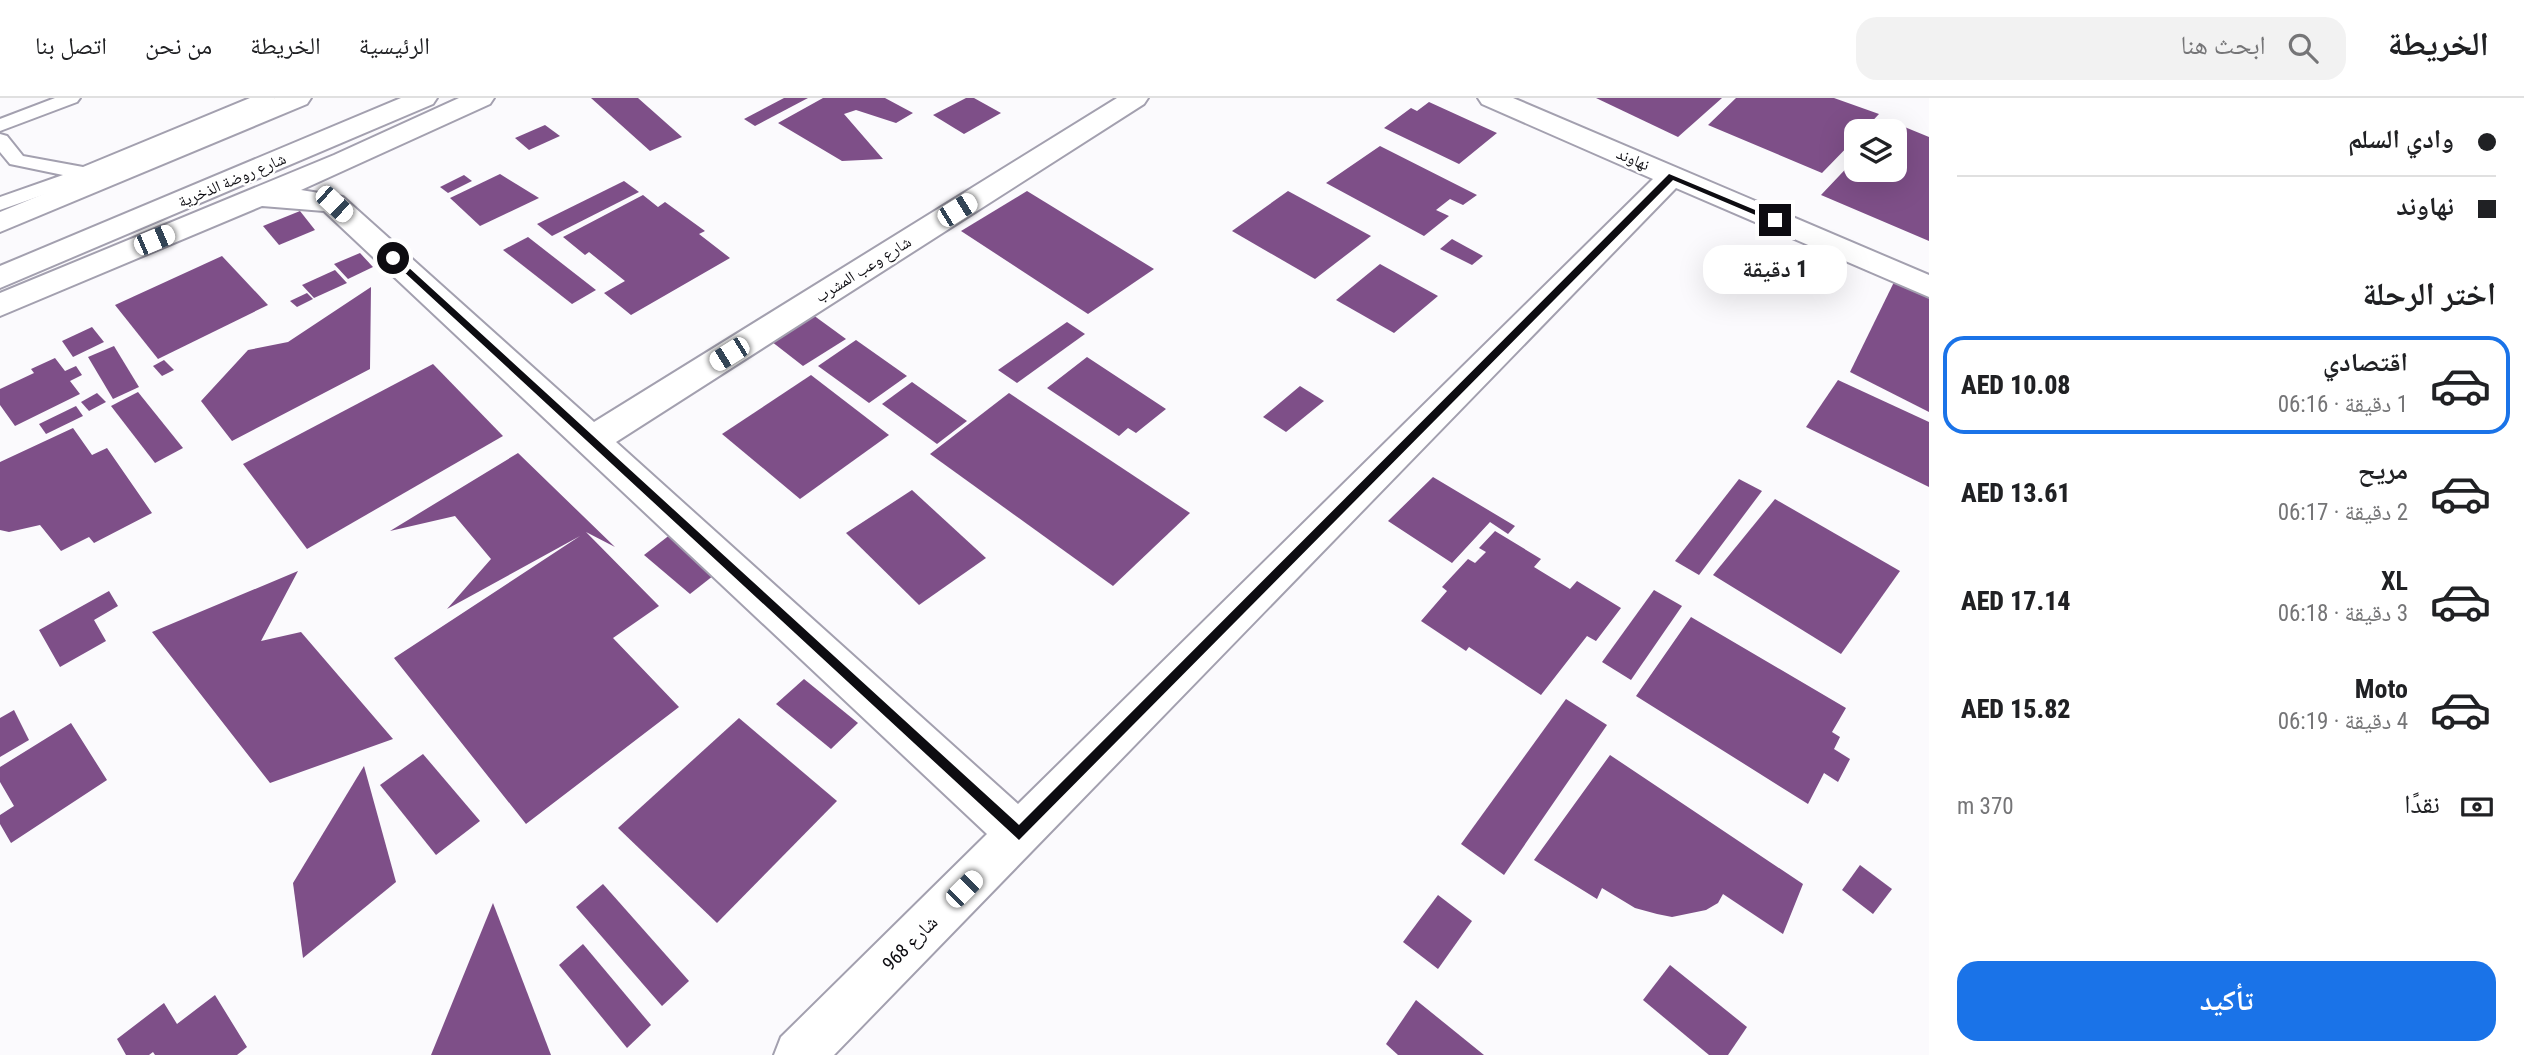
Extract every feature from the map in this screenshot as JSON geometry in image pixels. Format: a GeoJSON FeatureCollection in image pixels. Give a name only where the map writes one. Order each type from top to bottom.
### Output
{"type":"FeatureCollection","features":[{"type":"Feature","properties":{"kind":"street"},"geometry":{"type":"LineString","coordinates":[[0,223],[298,98]]}},
{"type":"Feature","properties":{"kind":"street"},"geometry":{"type":"LineString","coordinates":[[350,130],[394,98]]}},
{"type":"Feature","properties":{"kind":"street","name":"شارع روضة الذخرية"},"geometry":{"type":"LineString","coordinates":[[0,278],[424,98]]}},
{"type":"Feature","properties":{"kind":"street"},"geometry":{"type":"LineString","coordinates":[[0,305],[344,161],[481,98]]}},
{"type":"Feature","properties":{"kind":"street","name":"شارع وعب المشرب"},"geometry":{"type":"LineString","coordinates":[[591,441],[1135,98]]}},
{"type":"Feature","properties":{"kind":"street","name":"نهاوند"},"geometry":{"type":"LineString","coordinates":[[1491,98],[1929,287]]}},
{"type":"Feature","properties":{"kind":"street"},"geometry":{"type":"LineString","coordinates":[[334,204],[344,161]]}},
{"type":"Feature","properties":{"kind":"street","name":"شارع 968"},"geometry":{"type":"LineString","coordinates":[[799,1055],[1672,176]]}},
{"type":"Feature","properties":{"kind":"street"},"geometry":{"type":"LineString","coordinates":[[257,197],[297,198],[334,204],[1019,834]]}},
{"type":"Feature","properties":{"kind":"lane"},"geometry":{"type":"LineString","coordinates":[[0,125],[71,98]]}},
{"type":"Feature","properties":{"kind":"lane"},"geometry":{"type":"LineString","coordinates":[[0,204],[83,174],[267,98]]}},
{"type":"Feature","properties":{"kind":"lane"},"geometry":{"type":"LineString","coordinates":[[0,139],[17,160],[83,174]]}},
{"type":"Feature","properties":{"kind":"lane"},"geometry":{"type":"LineString","coordinates":[[0,195],[14,171],[17,160]]}},
{"type":"Feature","properties":{"kind":"building"},"geometry":{"type":"Polygon","coordinates":[[[591,98],[638,98],[682,137],[650,151],[591,98]]]}},
{"type":"Feature","properties":{"kind":"building"},"geometry":{"type":"Polygon","coordinates":[[[784,98],[808,98],[755,126],[744,119],[784,98]]]}},
{"type":"Feature","properties":{"kind":"building"},"geometry":{"type":"Polygon","coordinates":[[[823,98],[885,98],[913,113],[896,123],[856,110],[844,114],[883,159],[842,161],[778,123],[823,98]]]}},
{"type":"Feature","properties":{"kind":"building"},"geometry":{"type":"Polygon","coordinates":[[[966,98],[974,98],[1001,113],[964,134],[933,115],[966,98]]]}},
{"type":"Feature","properties":{"kind":"building"},"geometry":{"type":"Polygon","coordinates":[[[1596,98],[1722,98],[1678,137],[1596,98]]]}},
{"type":"Feature","properties":{"kind":"building"},"geometry":{"type":"Polygon","coordinates":[[[1736,98],[1834,98],[1879,114],[1874,119],[1844,119],[1844,150],[1822,173],[1708,125],[1736,98]]]}},
{"type":"Feature","properties":{"kind":"building"},"geometry":{"type":"Polygon","coordinates":[[[1429,102],[1497,133],[1459,164],[1384,128],[1411,108],[1417,111],[1429,102]]]}},
{"type":"Feature","properties":{"kind":"building"},"geometry":{"type":"Polygon","coordinates":[[[545,125],[560,136],[529,150],[515,138],[545,125]]]}},
{"type":"Feature","properties":{"kind":"building"},"geometry":{"type":"Polygon","coordinates":[[[1907,128],[1929,137],[1929,241],[1821,195],[1844,171],[1844,182],[1907,182],[1907,128]]]}},
{"type":"Feature","properties":{"kind":"building"},"geometry":{"type":"Polygon","coordinates":[[[1380,146],[1477,195],[1463,205],[1450,199],[1436,210],[1449,216],[1424,236],[1326,183],[1380,146]]]}},
{"type":"Feature","properties":{"kind":"building"},"geometry":{"type":"Polygon","coordinates":[[[500,174],[539,198],[480,226],[450,198],[500,174]]]}},
{"type":"Feature","properties":{"kind":"building"},"geometry":{"type":"Polygon","coordinates":[[[464,175],[472,181],[448,193],[440,187],[464,175]]]}},
{"type":"Feature","properties":{"kind":"building"},"geometry":{"type":"Polygon","coordinates":[[[624,181],[639,192],[552,236],[537,224],[624,181]]]}},
{"type":"Feature","properties":{"kind":"building"},"geometry":{"type":"Polygon","coordinates":[[[1027,191],[1154,269],[1088,314],[961,231],[1027,191]]]}},
{"type":"Feature","properties":{"kind":"building"},"geometry":{"type":"Polygon","coordinates":[[[1288,191],[1371,236],[1315,279],[1232,231],[1288,191]]]}},
{"type":"Feature","properties":{"kind":"building"},"geometry":{"type":"Polygon","coordinates":[[[643,195],[658,207],[665,202],[705,231],[699,234],[730,258],[631,315],[604,293],[625,281],[589,252],[585,255],[563,237],[643,195]]]}},
{"type":"Feature","properties":{"kind":"building"},"geometry":{"type":"Polygon","coordinates":[[[300,211],[315,230],[279,245],[263,226],[300,211]]]}},
{"type":"Feature","properties":{"kind":"building"},"geometry":{"type":"Polygon","coordinates":[[[528,237],[596,290],[572,304],[503,250],[528,237]]]}},
{"type":"Feature","properties":{"kind":"building"},"geometry":{"type":"Polygon","coordinates":[[[1452,239],[1483,256],[1472,265],[1440,249],[1452,239]]]}},
{"type":"Feature","properties":{"kind":"building"},"geometry":{"type":"Polygon","coordinates":[[[360,253],[373,267],[348,279],[334,264],[360,253]]]}},
{"type":"Feature","properties":{"kind":"building"},"geometry":{"type":"Polygon","coordinates":[[[222,256],[268,305],[158,359],[115,305],[222,256]]]}},
{"type":"Feature","properties":{"kind":"building"},"geometry":{"type":"Polygon","coordinates":[[[1380,264],[1438,296],[1394,333],[1336,300],[1380,264]]]}},
{"type":"Feature","properties":{"kind":"building"},"geometry":{"type":"Polygon","coordinates":[[[335,270],[347,283],[314,298],[302,285],[335,270]]]}},
{"type":"Feature","properties":{"kind":"building"},"geometry":{"type":"Polygon","coordinates":[[[1895,280],[1929,295],[1929,412],[1850,372],[1895,280]]]}},
{"type":"Feature","properties":{"kind":"building"},"geometry":{"type":"Polygon","coordinates":[[[371,287],[370,369],[232,441],[201,401],[248,350],[288,342],[371,287]]]}},
{"type":"Feature","properties":{"kind":"building"},"geometry":{"type":"Polygon","coordinates":[[[307,293],[313,299],[297,307],[290,301],[307,293]]]}},
{"type":"Feature","properties":{"kind":"building"},"geometry":{"type":"Polygon","coordinates":[[[809,312],[846,339],[803,366],[767,338],[809,312]]]}},
{"type":"Feature","properties":{"kind":"building"},"geometry":{"type":"Polygon","coordinates":[[[1067,322],[1085,334],[1017,383],[998,370],[1067,322]]]}},
{"type":"Feature","properties":{"kind":"building"},"geometry":{"type":"Polygon","coordinates":[[[92,327],[104,342],[73,357],[62,341],[92,327]]]}},
{"type":"Feature","properties":{"kind":"building"},"geometry":{"type":"Polygon","coordinates":[[[856,340],[907,376],[869,403],[818,366],[856,340]]]}},
{"type":"Feature","properties":{"kind":"building"},"geometry":{"type":"Polygon","coordinates":[[[114,346],[139,387],[113,399],[88,357],[114,346]]]}},
{"type":"Feature","properties":{"kind":"building"},"geometry":{"type":"Polygon","coordinates":[[[1087,357],[1166,409],[1136,433],[1128,428],[1119,436],[1047,388],[1087,357]]]}},
{"type":"Feature","properties":{"kind":"building"},"geometry":{"type":"Polygon","coordinates":[[[55,358],[65,371],[76,366],[82,375],[70,381],[80,394],[15,426],[0,405],[0,389],[34,373],[31,369],[55,358]]]}},
{"type":"Feature","properties":{"kind":"building"},"geometry":{"type":"Polygon","coordinates":[[[164,360],[174,370],[162,376],[153,366],[164,360]]]}},
{"type":"Feature","properties":{"kind":"building"},"geometry":{"type":"Polygon","coordinates":[[[433,364],[503,436],[307,549],[243,464],[433,364]]]}},
{"type":"Feature","properties":{"kind":"building"},"geometry":{"type":"Polygon","coordinates":[[[811,375],[889,435],[800,499],[722,434],[811,375]]]}},
{"type":"Feature","properties":{"kind":"building"},"geometry":{"type":"Polygon","coordinates":[[[1838,380],[1929,422],[1929,487],[1806,427],[1838,380]]]}},
{"type":"Feature","properties":{"kind":"building"},"geometry":{"type":"Polygon","coordinates":[[[912,382],[967,421],[937,444],[882,404],[912,382]]]}},
{"type":"Feature","properties":{"kind":"building"},"geometry":{"type":"Polygon","coordinates":[[[1300,386],[1324,401],[1286,432],[1263,417],[1300,386]]]}},
{"type":"Feature","properties":{"kind":"building"},"geometry":{"type":"Polygon","coordinates":[[[138,392],[183,448],[155,463],[111,406],[138,392]]]}},
{"type":"Feature","properties":{"kind":"building"},"geometry":{"type":"Polygon","coordinates":[[[97,393],[106,402],[89,411],[81,402],[97,393]]]}},
{"type":"Feature","properties":{"kind":"building"},"geometry":{"type":"Polygon","coordinates":[[[1009,393],[1190,513],[1113,586],[930,454],[1009,393]]]}},
{"type":"Feature","properties":{"kind":"building"},"geometry":{"type":"Polygon","coordinates":[[[76,406],[83,416],[46,434],[39,424],[76,406]]]}},
{"type":"Feature","properties":{"kind":"building"},"geometry":{"type":"Polygon","coordinates":[[[73,428],[92,455],[107,448],[152,513],[94,543],[89,537],[61,551],[40,525],[9,532],[0,530],[0,462],[73,428]]]}},
{"type":"Feature","properties":{"kind":"building"},"geometry":{"type":"Polygon","coordinates":[[[518,453],[615,547],[586,532],[659,606],[613,638],[679,707],[526,824],[394,658],[580,536],[447,609],[491,559],[455,516],[390,531],[518,453]]]}},
{"type":"Feature","properties":{"kind":"building"},"geometry":{"type":"Polygon","coordinates":[[[1433,477],[1515,526],[1508,534],[1490,522],[1452,563],[1388,521],[1433,477]]]}},
{"type":"Feature","properties":{"kind":"building"},"geometry":{"type":"Polygon","coordinates":[[[1739,479],[1762,491],[1699,575],[1675,561],[1739,479]]]}},
{"type":"Feature","properties":{"kind":"building"},"geometry":{"type":"Polygon","coordinates":[[[912,490],[986,558],[919,605],[846,533],[912,490]]]}},
{"type":"Feature","properties":{"kind":"building"},"geometry":{"type":"Polygon","coordinates":[[[1775,499],[1900,571],[1841,654],[1713,575],[1775,499]]]}},
{"type":"Feature","properties":{"kind":"building"},"geometry":{"type":"Polygon","coordinates":[[[1495,531],[1541,559],[1534,567],[1570,589],[1577,581],[1621,608],[1596,641],[1587,636],[1541,695],[1469,647],[1466,651],[1421,621],[1447,591],[1442,587],[1468,559],[1475,563],[1486,552],[1479,548],[1495,531]]]}},
{"type":"Feature","properties":{"kind":"building"},"geometry":{"type":"Polygon","coordinates":[[[671,534],[718,572],[690,594],[644,555],[671,534]]]}},
{"type":"Feature","properties":{"kind":"building"},"geometry":{"type":"Polygon","coordinates":[[[298,571],[261,641],[301,632],[393,739],[270,783],[152,632],[298,571]]]}},
{"type":"Feature","properties":{"kind":"building"},"geometry":{"type":"Polygon","coordinates":[[[1654,590],[1682,606],[1631,680],[1602,662],[1654,590]]]}},
{"type":"Feature","properties":{"kind":"building"},"geometry":{"type":"Polygon","coordinates":[[[109,591],[118,606],[94,620],[106,641],[60,667],[39,630],[109,591]]]}},
{"type":"Feature","properties":{"kind":"building"},"geometry":{"type":"Polygon","coordinates":[[[1691,617],[1846,708],[1832,732],[1840,737],[1834,749],[1850,759],[1838,782],[1824,773],[1808,804],[1636,696],[1691,617]]]}},
{"type":"Feature","properties":{"kind":"building"},"geometry":{"type":"Polygon","coordinates":[[[804,679],[858,723],[831,749],[776,704],[804,679]]]}},
{"type":"Feature","properties":{"kind":"building"},"geometry":{"type":"Polygon","coordinates":[[[1566,699],[1607,725],[1504,875],[1461,844],[1566,699]]]}},
{"type":"Feature","properties":{"kind":"building"},"geometry":{"type":"Polygon","coordinates":[[[14,710],[29,740],[0,757],[0,718],[14,710]]]}},
{"type":"Feature","properties":{"kind":"building"},"geometry":{"type":"Polygon","coordinates":[[[739,718],[837,801],[717,923],[618,828],[739,718]]]}},
{"type":"Feature","properties":{"kind":"building"},"geometry":{"type":"Polygon","coordinates":[[[71,723],[107,780],[11,843],[0,824],[0,815],[14,806],[0,782],[0,767],[71,723]]]}},
{"type":"Feature","properties":{"kind":"building"},"geometry":{"type":"Polygon","coordinates":[[[423,754],[480,821],[436,855],[380,785],[423,754]]]}},
{"type":"Feature","properties":{"kind":"building"},"geometry":{"type":"Polygon","coordinates":[[[1610,755],[1803,884],[1783,934],[1723,894],[1718,903],[1706,910],[1672,917],[1635,908],[1602,888],[1597,899],[1534,860],[1610,755]]]}},
{"type":"Feature","properties":{"kind":"building"},"geometry":{"type":"Polygon","coordinates":[[[364,766],[396,882],[303,958],[293,883],[364,766]]]}},
{"type":"Feature","properties":{"kind":"building"},"geometry":{"type":"Polygon","coordinates":[[[1860,865],[1892,889],[1873,914],[1842,890],[1860,865]]]}},
{"type":"Feature","properties":{"kind":"building"},"geometry":{"type":"Polygon","coordinates":[[[603,884],[689,981],[662,1006],[576,907],[603,884]]]}},
{"type":"Feature","properties":{"kind":"building"},"geometry":{"type":"Polygon","coordinates":[[[1438,895],[1472,921],[1438,969],[1403,942],[1438,895]]]}},
{"type":"Feature","properties":{"kind":"building"},"geometry":{"type":"Polygon","coordinates":[[[493,903],[551,1055],[431,1055],[493,903]]]}},
{"type":"Feature","properties":{"kind":"building"},"geometry":{"type":"Polygon","coordinates":[[[583,944],[651,1025],[627,1048],[559,965],[583,944]]]}},
{"type":"Feature","properties":{"kind":"building"},"geometry":{"type":"Polygon","coordinates":[[[1670,965],[1747,1027],[1728,1055],[1709,1055],[1643,1000],[1670,965]]]}},
{"type":"Feature","properties":{"kind":"building"},"geometry":{"type":"Polygon","coordinates":[[[215,995],[247,1047],[237,1055],[155,1055],[153,1052],[149,1055],[126,1055],[117,1039],[164,1003],[177,1024],[215,995]]]}},
{"type":"Feature","properties":{"kind":"building"},"geometry":{"type":"Polygon","coordinates":[[[1416,1000],[1484,1055],[1398,1055],[1386,1044],[1416,1000]]]}},
{"type":"Feature","properties":{"kind":"route"},"geometry":{"type":"LineString","coordinates":[[393,258],[1019,834],[1672,176],[1775,220]]}}]}
